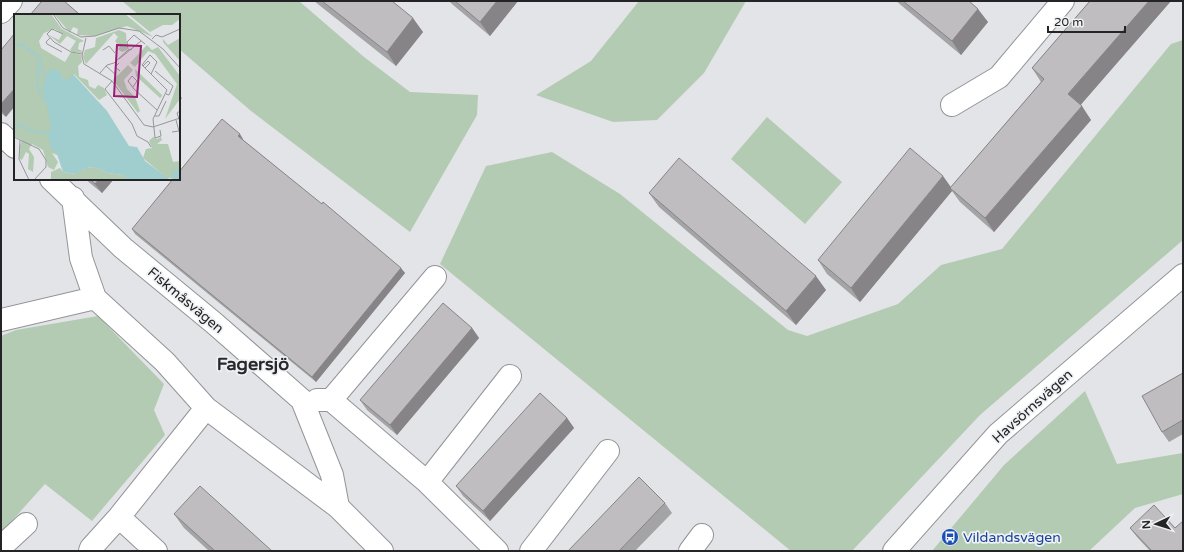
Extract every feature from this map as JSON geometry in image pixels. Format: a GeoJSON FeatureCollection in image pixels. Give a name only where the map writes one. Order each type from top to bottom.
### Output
{"type":"FeatureCollection","features":[{"type":"Feature","properties":{"kind":"street"},"geometry":{"type":"LineString","coordinates":[[1,12],[10,1]]}},
{"type":"Feature","properties":{"kind":"street"},"geometry":{"type":"LineString","coordinates":[[952,105],[999,77],[1063,1]]}},
{"type":"Feature","properties":{"kind":"street"},"geometry":{"type":"LineString","coordinates":[[1,134],[14,145]]}},
{"type":"Feature","properties":{"kind":"street","name":"Fiskmåsvägen"},"geometry":{"type":"LineString","coordinates":[[52,180],[73,198],[123,248],[214,323],[302,400],[332,475],[338,507]]}},
{"type":"Feature","properties":{"kind":"street"},"geometry":{"type":"LineString","coordinates":[[73,198],[81,258],[95,298],[166,362],[206,408],[338,507],[382,551]]}},
{"type":"Feature","properties":{"kind":"street","name":"Havsörnsvägen"},"geometry":{"type":"LineString","coordinates":[[894,551],[998,434],[1183,275]]}},
{"type":"Feature","properties":{"kind":"street"},"geometry":{"type":"LineString","coordinates":[[331,400],[435,277]]}},
{"type":"Feature","properties":{"kind":"street"},"geometry":{"type":"LineString","coordinates":[[1,320],[95,298]]}},
{"type":"Feature","properties":{"kind":"street"},"geometry":{"type":"LineString","coordinates":[[427,482],[510,376]]}},
{"type":"Feature","properties":{"kind":"street"},"geometry":{"type":"LineString","coordinates":[[302,400],[331,400],[427,482],[497,551]]}},
{"type":"Feature","properties":{"kind":"street"},"geometry":{"type":"LineString","coordinates":[[90,551],[206,408]]}},
{"type":"Feature","properties":{"kind":"street"},"geometry":{"type":"LineString","coordinates":[[531,551],[608,452]]}},
{"type":"Feature","properties":{"kind":"street"},"geometry":{"type":"LineString","coordinates":[[118,517],[156,551]]}},
{"type":"Feature","properties":{"kind":"street"},"geometry":{"type":"LineString","coordinates":[[1,547],[26,524]]}},
{"type":"Feature","properties":{"kind":"green space"},"geometry":{"type":"Polygon","coordinates":[[[122,1],[299,1],[364,57],[410,92],[478,95],[477,115],[410,232],[251,111],[180,50],[180,14],[138,14],[122,1]]]}},
{"type":"Feature","properties":{"kind":"green space"},"geometry":{"type":"Polygon","coordinates":[[[639,1],[746,1],[704,73],[657,120],[613,122],[536,95],[591,61],[639,1]]]}},
{"type":"Feature","properties":{"kind":"green space"},"geometry":{"type":"Polygon","coordinates":[[[1183,40],[1183,240],[980,415],[852,551],[791,551],[440,264],[486,166],[552,152],[620,194],[788,330],[807,336],[898,304],[941,265],[1002,249],[1171,44],[1183,40]]]}},
{"type":"Feature","properties":{"kind":"green space"},"geometry":{"type":"Polygon","coordinates":[[[767,117],[842,182],[805,224],[731,159],[767,117]]]}},
{"type":"Feature","properties":{"kind":"green space"},"geometry":{"type":"Polygon","coordinates":[[[98,316],[164,384],[154,410],[165,435],[92,521],[45,484],[1,533],[1,336],[16,330],[98,316]]]}},
{"type":"Feature","properties":{"kind":"green space"},"geometry":{"type":"Polygon","coordinates":[[[1085,391],[1117,464],[1183,453],[1183,494],[1135,508],[1089,551],[932,551],[1004,465],[1085,391]]]}},
{"type":"Feature","properties":{"kind":"building"},"geometry":{"type":"Polygon","coordinates":[[[42,1],[64,1],[78,13],[77,14],[31,14],[42,1]]]}},
{"type":"Feature","properties":{"kind":"building"},"geometry":{"type":"Polygon","coordinates":[[[322,1],[392,1],[413,18],[387,52],[322,1]]]}},
{"type":"Feature","properties":{"kind":"building"},"geometry":{"type":"Polygon","coordinates":[[[455,1],[497,1],[480,22],[455,1]]]}},
{"type":"Feature","properties":{"kind":"building"},"geometry":{"type":"Polygon","coordinates":[[[903,1],[969,1],[978,9],[952,41],[903,1]]]}},
{"type":"Feature","properties":{"kind":"building"},"geometry":{"type":"Polygon","coordinates":[[[1090,1],[1149,1],[1068,94],[1082,106],[985,218],[950,188],[1044,79],[1032,68],[1090,1]]]}},
{"type":"Feature","properties":{"kind":"building"},"geometry":{"type":"Polygon","coordinates":[[[14,34],[14,89],[1,104],[1,50],[14,34]]]}},
{"type":"Feature","properties":{"kind":"building"},"geometry":{"type":"Polygon","coordinates":[[[222,119],[240,134],[238,136],[322,204],[323,202],[401,268],[312,377],[132,229],[172,180],[180,180],[180,171],[222,119]]]}},
{"type":"Feature","properties":{"kind":"building"},"geometry":{"type":"Polygon","coordinates":[[[910,148],[943,176],[851,288],[818,260],[910,148]]]}},
{"type":"Feature","properties":{"kind":"building"},"geometry":{"type":"Polygon","coordinates":[[[679,158],[816,276],[786,311],[649,193],[679,158]]]}},
{"type":"Feature","properties":{"kind":"building"},"geometry":{"type":"Polygon","coordinates":[[[91,180],[98,180],[95,184],[91,180]]]}},
{"type":"Feature","properties":{"kind":"building"},"geometry":{"type":"Polygon","coordinates":[[[443,303],[472,328],[390,425],[360,400],[443,303]]]}},
{"type":"Feature","properties":{"kind":"building"},"geometry":{"type":"Polygon","coordinates":[[[1183,373],[1183,420],[1162,432],[1142,396],[1183,373]]]}},
{"type":"Feature","properties":{"kind":"building"},"geometry":{"type":"Polygon","coordinates":[[[540,393],[567,418],[483,511],[456,486],[540,393]]]}},
{"type":"Feature","properties":{"kind":"building"},"geometry":{"type":"Polygon","coordinates":[[[639,477],[665,503],[619,551],[568,551],[639,477]]]}},
{"type":"Feature","properties":{"kind":"building"},"geometry":{"type":"Polygon","coordinates":[[[200,486],[272,551],[215,551],[174,514],[200,486]]]}},
{"type":"Feature","properties":{"kind":"building"},"geometry":{"type":"Polygon","coordinates":[[[1154,505],[1175,528],[1183,521],[1183,551],[1152,551],[1130,528],[1154,505]]]}},
{"type":"Feature","properties":{"kind":"place","name":"Vildandsvägen"},"geometry":{"type":"Point","coordinates":[950,537]}},
{"type":"Feature","properties":{"kind":"district","name":"Fagersjö"},"geometry":{"type":"Point","coordinates":[253,364]}}]}
